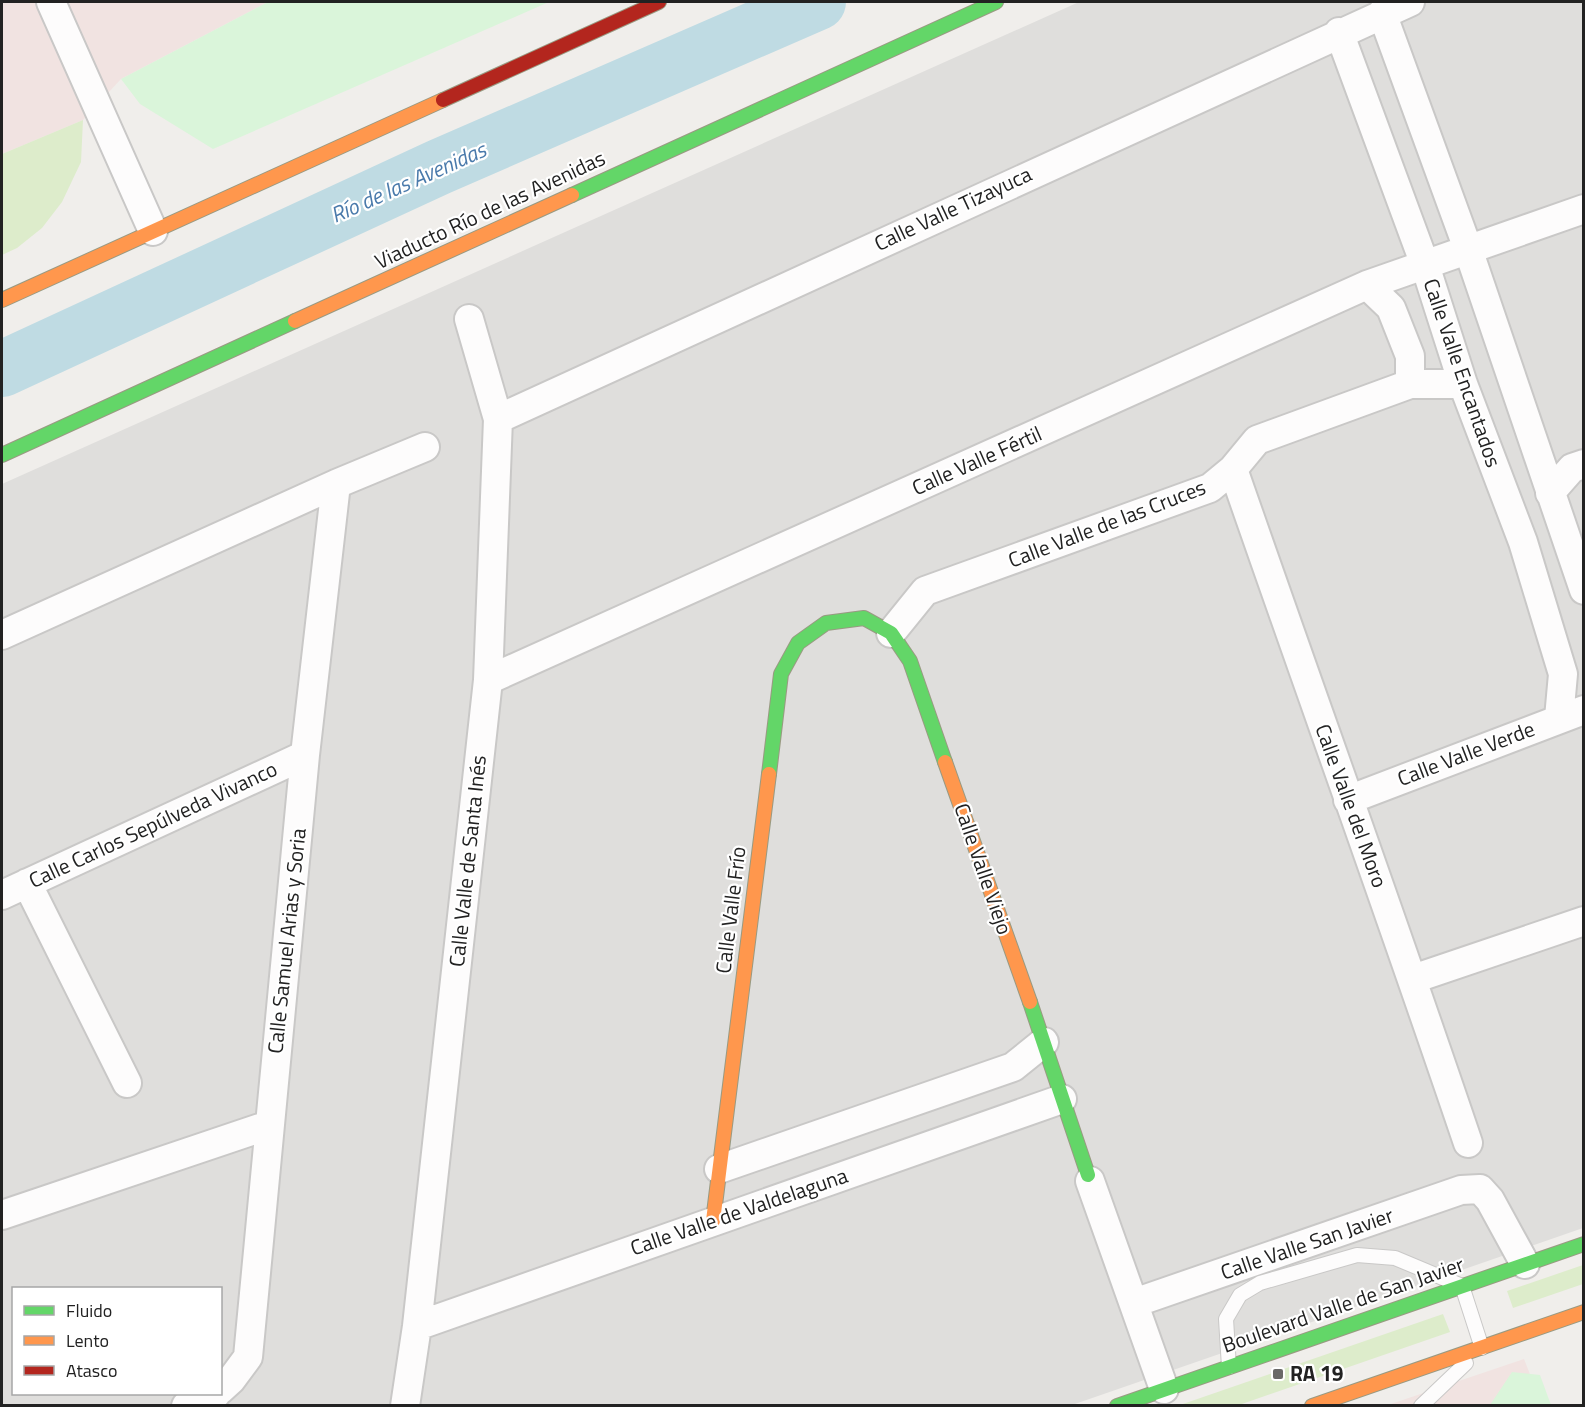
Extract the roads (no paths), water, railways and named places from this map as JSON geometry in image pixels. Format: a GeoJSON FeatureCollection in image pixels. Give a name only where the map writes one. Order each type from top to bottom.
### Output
{"type":"FeatureCollection","features":[{"type":"Feature","properties":{"kind":"main road"},"geometry":{"type":"LineString","coordinates":[[2,300],[659,2]]}},
{"type":"Feature","properties":{"kind":"main road","name":"Viaducto Río de las Avenidas"},"geometry":{"type":"LineString","coordinates":[[2,455],[996,2]]}},
{"type":"Feature","properties":{"kind":"main road","name":"Calle Valle Viejo"},"geometry":{"type":"LineString","coordinates":[[826,623],[864,618],[891,633],[910,661],[1044,1042],[1089,1178]]}},
{"type":"Feature","properties":{"kind":"main road","name":"Calle Valle Frío"},"geometry":{"type":"LineString","coordinates":[[713,1221],[781,674],[798,643],[826,623]]}},
{"type":"Feature","properties":{"kind":"main road","name":"Boulevard Valle de San Javier"},"geometry":{"type":"LineString","coordinates":[[1117,1406],[1584,1244]]}},
{"type":"Feature","properties":{"kind":"main road"},"geometry":{"type":"LineString","coordinates":[[1312,1406],[1584,1312]]}},
{"type":"Feature","properties":{"kind":"street"},"geometry":{"type":"LineString","coordinates":[[51,2],[153,231]]}},
{"type":"Feature","properties":{"kind":"street","name":"Calle Valle Tizayuca"},"geometry":{"type":"LineString","coordinates":[[498,419],[1339,32],[1410,2]]}},
{"type":"Feature","properties":{"kind":"street"},"geometry":{"type":"LineString","coordinates":[[1382,13],[1468,249],[1584,590]]}},
{"type":"Feature","properties":{"kind":"street","name":"Calle Valle Encantados"},"geometry":{"type":"LineString","coordinates":[[1339,32],[1425,265],[1463,384],[1523,543],[1563,674],[1571,714]]}},
{"type":"Feature","properties":{"kind":"street","name":"Calle Valle Fértil"},"geometry":{"type":"LineString","coordinates":[[488,680],[1368,285],[1584,209]]}},
{"type":"Feature","properties":{"kind":"street"},"geometry":{"type":"LineString","coordinates":[[1368,285],[1391,308],[1410,356],[1410,384]]}},
{"type":"Feature","properties":{"kind":"street","name":"Calle Valle de Santa Inés"},"geometry":{"type":"LineString","coordinates":[[405,1406],[417,1326],[488,680],[498,419],[469,319]]}},
{"type":"Feature","properties":{"kind":"street","name":"Calle Valle de las Cruces"},"geometry":{"type":"LineString","coordinates":[[891,633],[925,591],[1210,488],[1233,469],[1257,440],[1410,384],[1463,384]]}},
{"type":"Feature","properties":{"kind":"street"},"geometry":{"type":"LineString","coordinates":[[2,635],[336,484],[426,447]]}},
{"type":"Feature","properties":{"kind":"street"},"geometry":{"type":"LineString","coordinates":[[1550,493],[1572,468],[1584,464]]}},
{"type":"Feature","properties":{"kind":"street","name":"Calle Valle del Moro"},"geometry":{"type":"LineString","coordinates":[[1233,469],[1413,979],[1468,1143]]}},
{"type":"Feature","properties":{"kind":"street","name":"Calle Samuel Arias y Soria"},"geometry":{"type":"LineString","coordinates":[[222,1388],[248,1357],[305,755],[336,484]]}},
{"type":"Feature","properties":{"kind":"street"},"geometry":{"type":"LineString","coordinates":[[1523,543],[1562,528]]}},
{"type":"Feature","properties":{"kind":"street","name":"Calle Valle Verde"},"geometry":{"type":"LineString","coordinates":[[1348,800],[1571,714]]}},
{"type":"Feature","properties":{"kind":"street","name":"Calle Carlos Sepúlveda Vivanco"},"geometry":{"type":"LineString","coordinates":[[2,895],[305,755]]}},
{"type":"Feature","properties":{"kind":"street"},"geometry":{"type":"LineString","coordinates":[[27,883],[127,1083]]}},
{"type":"Feature","properties":{"kind":"street"},"geometry":{"type":"LineString","coordinates":[[1413,979],[1584,921]]}},
{"type":"Feature","properties":{"kind":"street"},"geometry":{"type":"LineString","coordinates":[[719,1169],[1013,1067],[1044,1042]]}},
{"type":"Feature","properties":{"kind":"street","name":"Calle Valle de Valdelaguna"},"geometry":{"type":"LineString","coordinates":[[417,1326],[1062,1099]]}},
{"type":"Feature","properties":{"kind":"street"},"geometry":{"type":"LineString","coordinates":[[2,1215],[269,1125]]}},
{"type":"Feature","properties":{"kind":"street","name":"Calle Valle Viejo"},"geometry":{"type":"LineString","coordinates":[[1089,1178],[1164,1389]]}},
{"type":"Feature","properties":{"kind":"street","name":"Calle Valle San Javier"},"geometry":{"type":"LineString","coordinates":[[1134,1303],[1461,1190],[1480,1190],[1490,1200],[1525,1264]]}},
{"type":"Feature","properties":{"kind":"street"},"geometry":{"type":"LineString","coordinates":[[186,1406],[215,1395]]}},
{"type":"Feature","properties":{"kind":"lane"},"geometry":{"type":"LineString","coordinates":[[1229,1367],[1226,1319],[1240,1295],[1260,1283],[1357,1255],[1395,1258],[1462,1286],[1483,1347],[1421,1406]]}},
{"type":"Feature","properties":{"kind":"waterway","name":"Río de las Avenidas"},"geometry":{"type":"LineString","coordinates":[[2,369],[439,167],[818,2]]}},
{"type":"Feature","properties":{"kind":"place","name":"RA 19"},"geometry":{"type":"Point","coordinates":[1278,1374]}}]}
